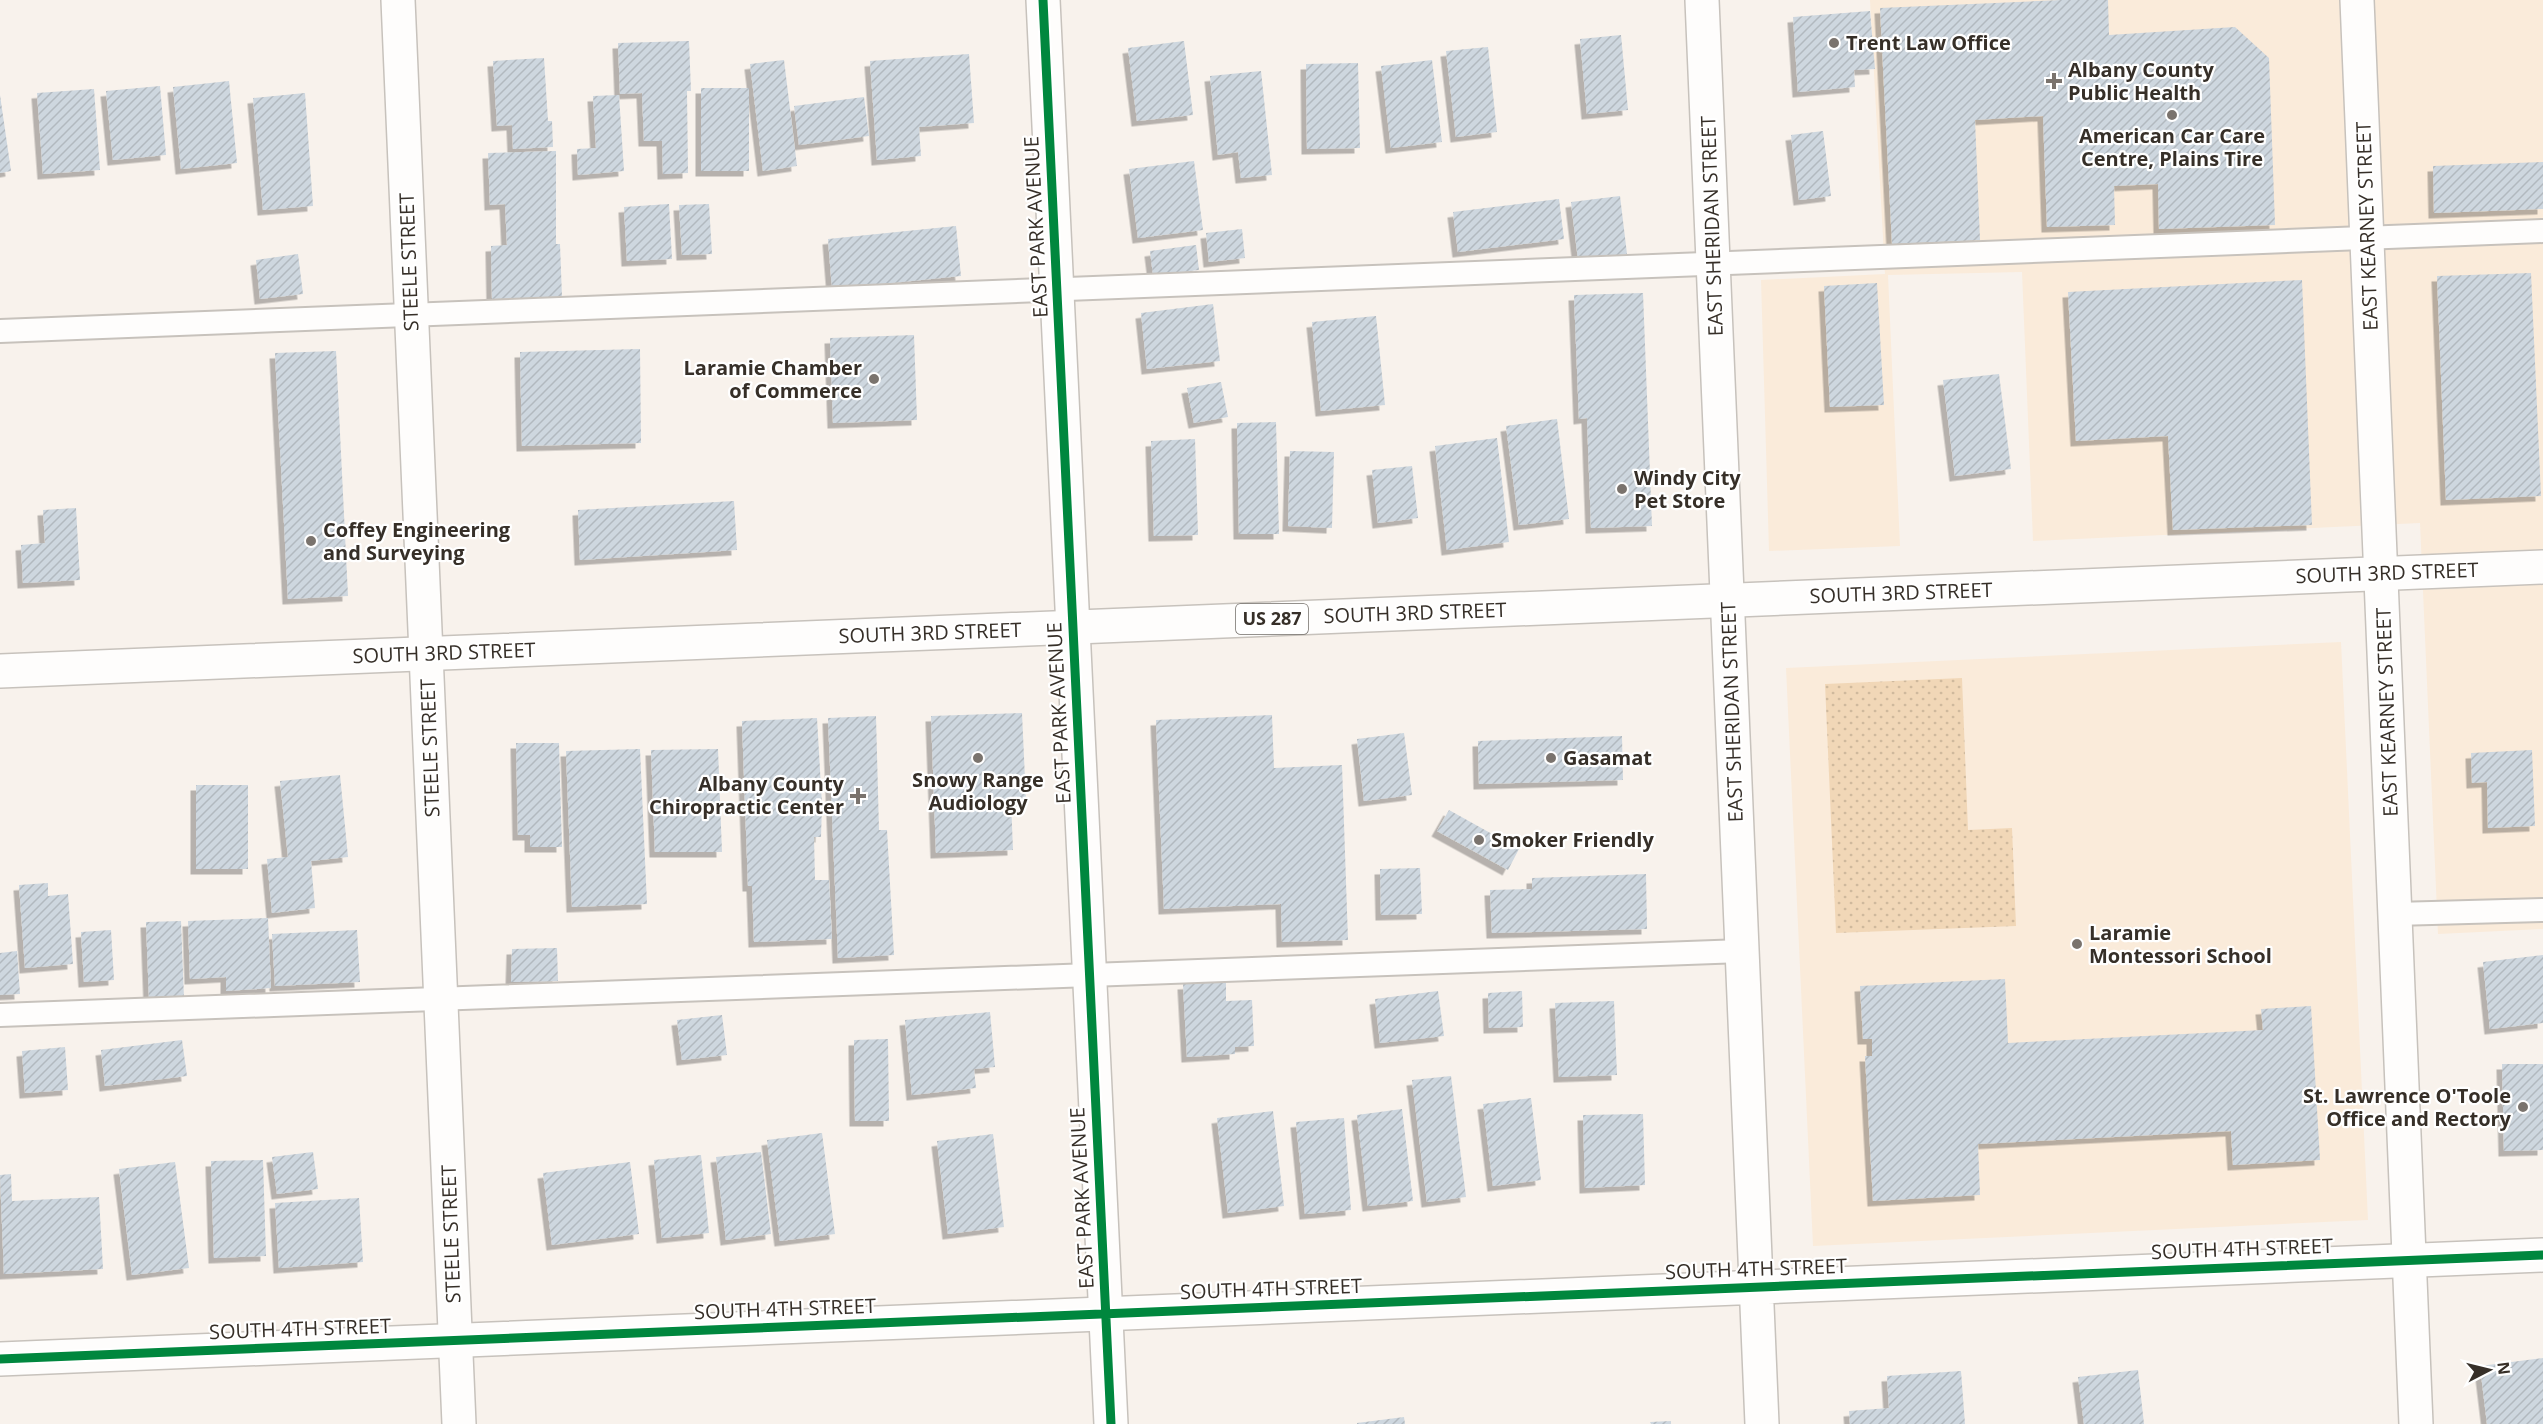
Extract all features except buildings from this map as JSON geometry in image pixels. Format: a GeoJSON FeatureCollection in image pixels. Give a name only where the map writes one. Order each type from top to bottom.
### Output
{"type":"FeatureCollection","features":[{"type":"Feature","properties":{"kind":"street","name":"STEELE STREET"},"geometry":{"type":"LineString","coordinates":[[399,0],[459,1424]]}},
{"type":"Feature","properties":{"kind":"street","name":"EAST PARK AVENUE"},"geometry":{"type":"LineString","coordinates":[[1043,0],[1111,1424]]}},
{"type":"Feature","properties":{"kind":"street","name":"EAST SHERIDAN STREET"},"geometry":{"type":"LineString","coordinates":[[1702,0],[1762,1424]]}},
{"type":"Feature","properties":{"kind":"street","name":"EAST KEARNEY STREET"},"geometry":{"type":"LineString","coordinates":[[2357,0],[2416,1424]]}},
{"type":"Feature","properties":{"kind":"street","name":"SOUTH 3RD STREET"},"geometry":{"type":"LineString","coordinates":[[0,671],[2543,567]]}},
{"type":"Feature","properties":{"kind":"street","name":"SOUTH 4TH STREET"},"geometry":{"type":"LineString","coordinates":[[0,1359],[2543,1255]]}},
{"type":"Feature","properties":{"kind":"lane"},"geometry":{"type":"LineString","coordinates":[[0,331],[2543,231]]}},
{"type":"Feature","properties":{"kind":"lane"},"geometry":{"type":"LineString","coordinates":[[2395,914],[2543,910]]}},
{"type":"Feature","properties":{"kind":"lane"},"geometry":{"type":"LineString","coordinates":[[0,1015],[1742,951]]}},
{"type":"Feature","properties":{"kind":"shaded area"},"geometry":{"type":"Polygon","coordinates":[[[1870,0],[2543,0],[2543,929],[2438,934],[2420,523],[2033,541],[2022,272],[1888,275],[1900,546],[1769,551],[1761,280],[1885,274],[1870,0]]]}},
{"type":"Feature","properties":{"kind":"shaded area","name":"Laramie Montessori School"},"geometry":{"type":"Polygon","coordinates":[[[2341,642],[2368,1220],[1813,1246],[1786,668],[2341,642]]]}},
{"type":"Feature","properties":{"kind":"shaded area"},"geometry":{"type":"Polygon","coordinates":[[[1962,678],[1968,830],[2012,828],[2016,926],[1836,933],[1825,684],[1962,678]]]}},
{"type":"Feature","properties":{"kind":"cycle path"},"geometry":{"type":"LineString","coordinates":[[1043,0],[1111,1424]]}},
{"type":"Feature","properties":{"kind":"cycle path"},"geometry":{"type":"LineString","coordinates":[[0,1359],[2543,1255]]}},
{"type":"Feature","properties":{"kind":"place","name":"Trent Law Office"},"geometry":{"type":"Point","coordinates":[1834,43]}},
{"type":"Feature","properties":{"kind":"place","name":"Albany County Public Health"},"geometry":{"type":"Point","coordinates":[2054,81]}},
{"type":"Feature","properties":{"kind":"place","name":"American Car Care Centre, Plains Tire"},"geometry":{"type":"Point","coordinates":[2172,115]}},
{"type":"Feature","properties":{"kind":"place","name":"Laramie Chamber of Commerce"},"geometry":{"type":"Point","coordinates":[874,379]}},
{"type":"Feature","properties":{"kind":"place","name":"Windy City Pet Store"},"geometry":{"type":"Point","coordinates":[1622,489]}},
{"type":"Feature","properties":{"kind":"place","name":"Coffey Engineering and Surveying"},"geometry":{"type":"Point","coordinates":[311,541]}},
{"type":"Feature","properties":{"kind":"place","name":"Snowy Range Audiology"},"geometry":{"type":"Point","coordinates":[978,758]}},
{"type":"Feature","properties":{"kind":"place","name":"Gasamat"},"geometry":{"type":"Point","coordinates":[1551,758]}},
{"type":"Feature","properties":{"kind":"place","name":"Albany County Chiropractic Center"},"geometry":{"type":"Point","coordinates":[858,796]}},
{"type":"Feature","properties":{"kind":"place","name":"Smoker Friendly"},"geometry":{"type":"Point","coordinates":[1479,840]}},
{"type":"Feature","properties":{"kind":"place","name":"Laramie Montessori School"},"geometry":{"type":"Point","coordinates":[2077,944]}},
{"type":"Feature","properties":{"kind":"place","name":"St. Lawrence O'Toole Office and Rectory"},"geometry":{"type":"Point","coordinates":[2523,1107]}}]}
